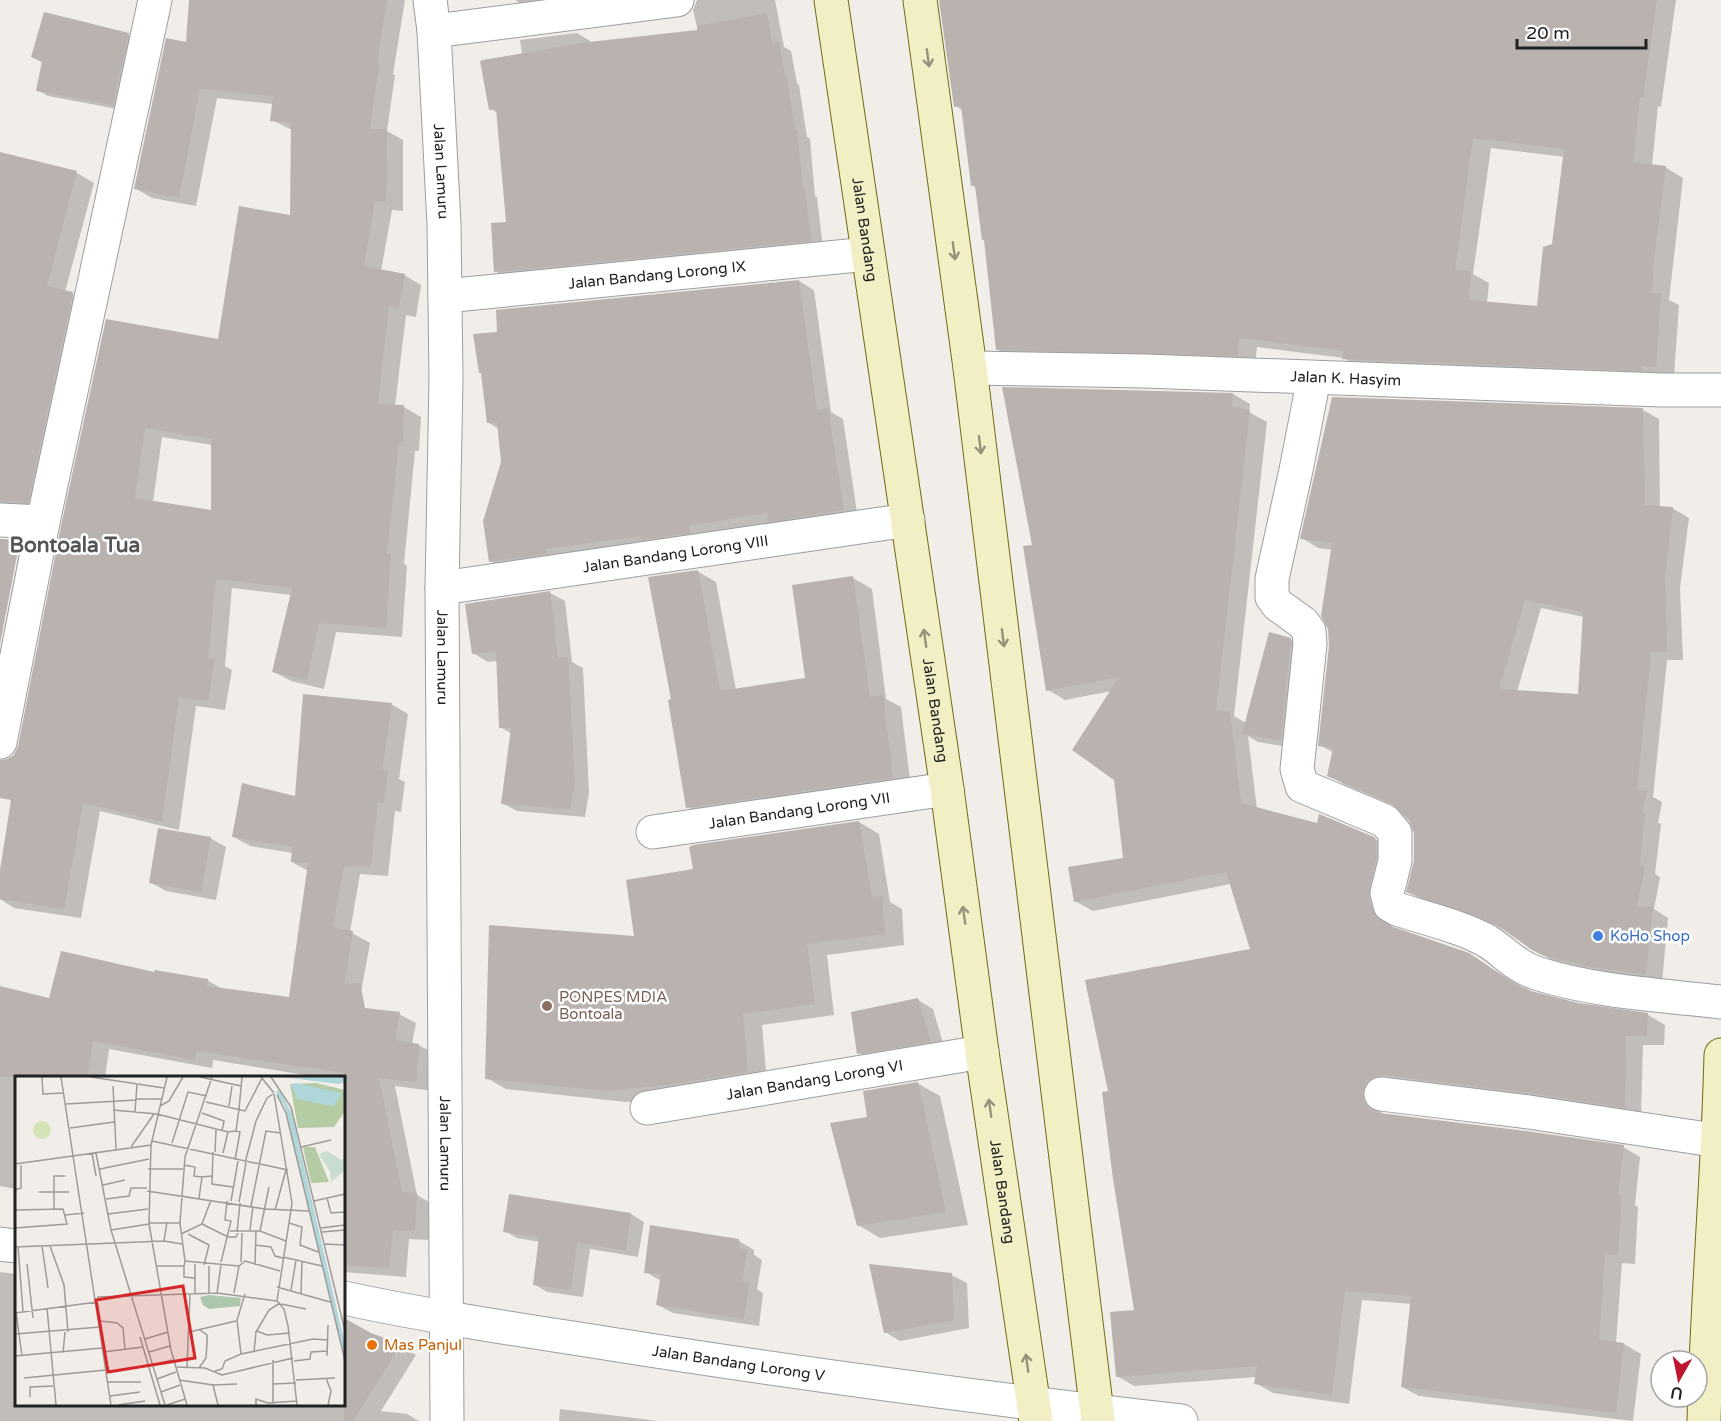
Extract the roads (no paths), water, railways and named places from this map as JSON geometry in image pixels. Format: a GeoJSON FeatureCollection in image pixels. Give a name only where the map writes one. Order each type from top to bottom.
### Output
{"type":"FeatureCollection","features":[{"type":"Feature","properties":{"kind":"main road","name":"Jalan Bandang"},"geometry":{"type":"LineString","coordinates":[[831,0],[947,789],[982,1052],[1035,1413]]}},
{"type":"Feature","properties":{"kind":"main road"},"geometry":{"type":"LineString","coordinates":[[920,0],[970,368],[1097,1416]]}},
{"type":"Feature","properties":{"kind":"main road"},"geometry":{"type":"LineString","coordinates":[[1704,1421],[1713,1363],[1721,1055]]}},
{"type":"Feature","properties":{"kind":"street"},"geometry":{"type":"LineString","coordinates":[[0,742],[43,522],[155,0]]}},
{"type":"Feature","properties":{"kind":"street"},"geometry":{"type":"LineString","coordinates":[[432,15],[677,0]]}},
{"type":"Feature","properties":{"kind":"street","name":"Jalan Lamuru"},"geometry":{"type":"LineString","coordinates":[[432,15],[444,224],[446,401],[442,588],[447,1421]]}},
{"type":"Feature","properties":{"kind":"street","name":"Jalan Bandang Lorong IX"},"geometry":{"type":"LineString","coordinates":[[444,297],[868,254]]}},
{"type":"Feature","properties":{"kind":"street","name":"Jalan K. Hasyim"},"geometry":{"type":"LineString","coordinates":[[970,368],[1721,390]]}},
{"type":"Feature","properties":{"kind":"street"},"geometry":{"type":"LineString","coordinates":[[1314,378],[1272,579],[1272,597],[1278,605],[1303,622],[1309,631],[1310,644],[1297,769],[1302,786],[1385,821],[1395,833],[1395,861],[1387,893],[1390,905],[1397,909],[1473,935],[1488,942],[1517,965],[1536,973],[1565,981],[1625,991],[1721,1002]]}},
{"type":"Feature","properties":{"kind":"street"},"geometry":{"type":"LineString","coordinates":[[0,520],[43,522]]}},
{"type":"Feature","properties":{"kind":"street","name":"Jalan Bandang Lorong VIII"},"geometry":{"type":"LineString","coordinates":[[442,588],[908,520]]}},
{"type":"Feature","properties":{"kind":"street","name":"Jalan Bandang Lorong VII"},"geometry":{"type":"LineString","coordinates":[[653,832],[947,789]]}},
{"type":"Feature","properties":{"kind":"street","name":"Jalan Bandang Lorong VI"},"geometry":{"type":"LineString","coordinates":[[646,1108],[982,1052]]}},
{"type":"Feature","properties":{"kind":"street"},"geometry":{"type":"LineString","coordinates":[[1381,1094],[1529,1112],[1719,1141]]}},
{"type":"Feature","properties":{"kind":"street"},"geometry":{"type":"LineString","coordinates":[[0,1244],[15,1246]]}},
{"type":"Feature","properties":{"kind":"street","name":"Jalan Bandang Lorong V"},"geometry":{"type":"LineString","coordinates":[[345,1298],[446,1317],[1035,1413],[1181,1421]]}},
{"type":"Feature","properties":{"kind":"place","name":"KoHo Shop"},"geometry":{"type":"Point","coordinates":[1598,936]}},
{"type":"Feature","properties":{"kind":"place","name":"PONPES MDIA Bontoala"},"geometry":{"type":"Point","coordinates":[547,1006]}},
{"type":"Feature","properties":{"kind":"place","name":"Mas Panjul"},"geometry":{"type":"Point","coordinates":[372,1345]}},
{"type":"Feature","properties":{"kind":"district","name":"Bontoala Tua"},"geometry":{"type":"Point","coordinates":[75,545]}}]}
